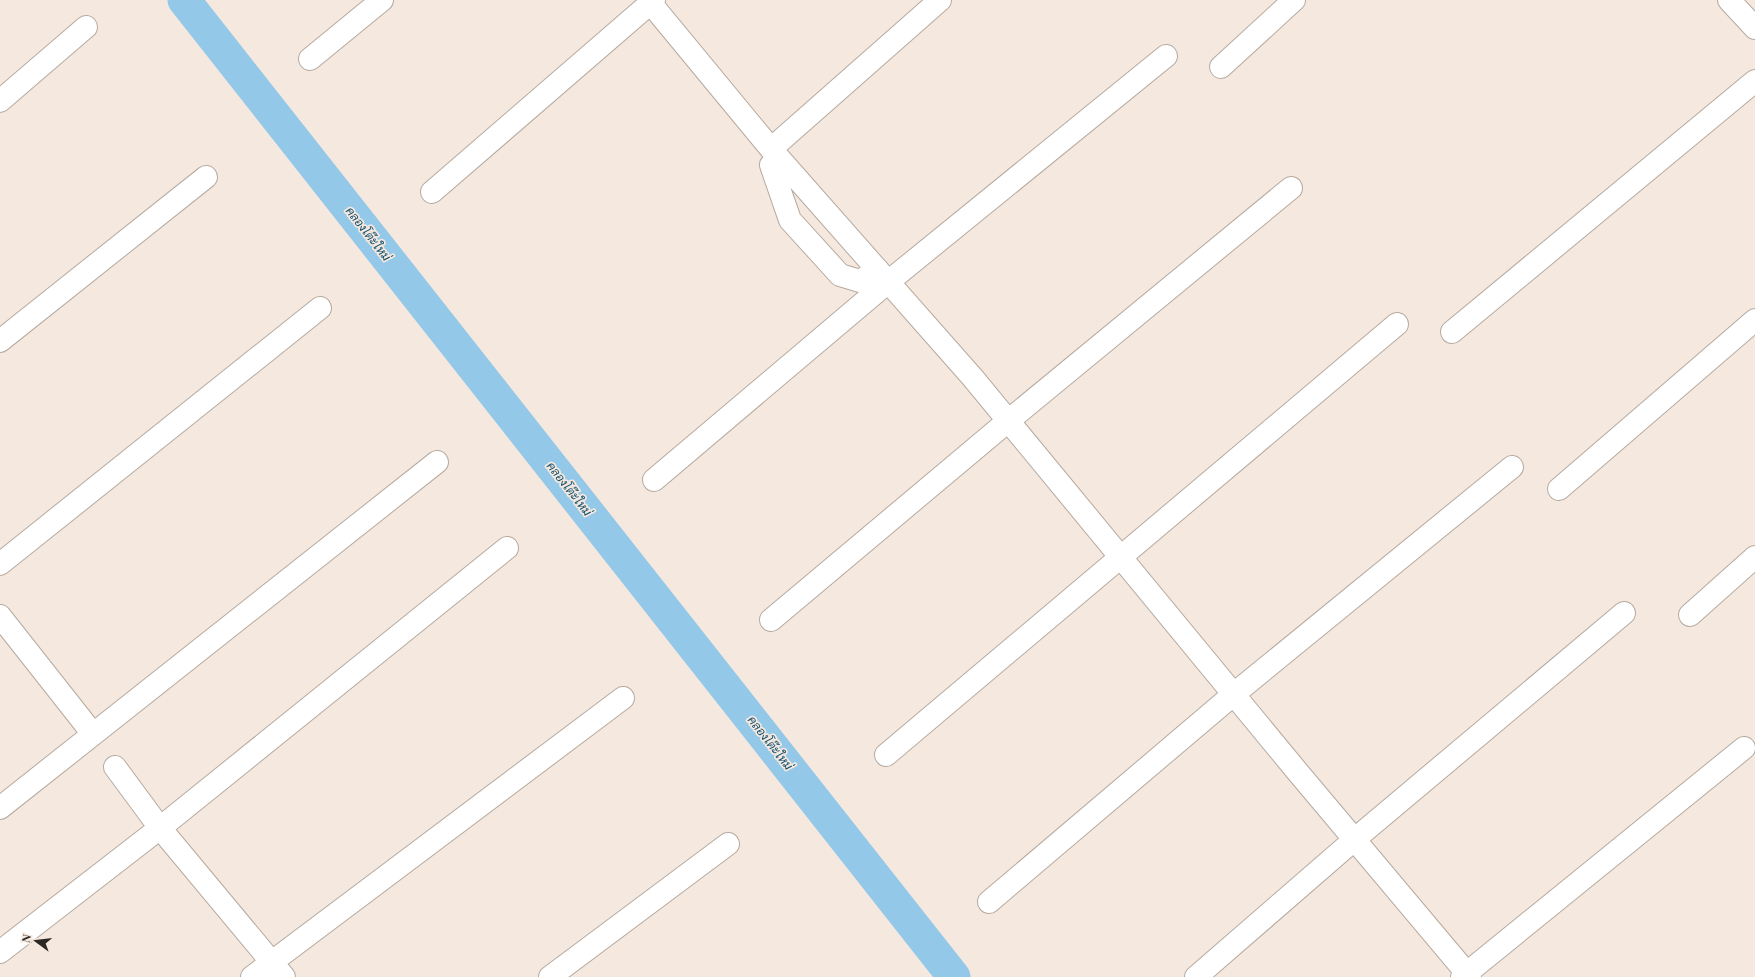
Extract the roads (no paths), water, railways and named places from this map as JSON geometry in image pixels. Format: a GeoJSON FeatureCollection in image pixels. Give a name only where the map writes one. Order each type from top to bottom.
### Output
{"type":"FeatureCollection","features":[{"type":"Feature","properties":{"kind":"street"},"geometry":{"type":"LineString","coordinates":[[310,59],[382,0]]}},
{"type":"Feature","properties":{"kind":"street"},"geometry":{"type":"LineString","coordinates":[[883,276],[860,281],[840,275],[790,220],[771,165],[774,154],[940,0]]}},
{"type":"Feature","properties":{"kind":"street"},"geometry":{"type":"LineString","coordinates":[[1221,67],[1294,0]]}},
{"type":"Feature","properties":{"kind":"street"},"geometry":{"type":"LineString","coordinates":[[1729,0],[1755,28]]}},
{"type":"Feature","properties":{"kind":"street"},"geometry":{"type":"LineString","coordinates":[[432,192],[651,1],[774,154],[883,276],[1008,421],[1355,839],[1466,976],[1744,748]]}},
{"type":"Feature","properties":{"kind":"street"},"geometry":{"type":"LineString","coordinates":[[0,101],[86,27]]}},
{"type":"Feature","properties":{"kind":"street"},"geometry":{"type":"LineString","coordinates":[[654,480],[883,276],[1166,56]]}},
{"type":"Feature","properties":{"kind":"street"},"geometry":{"type":"LineString","coordinates":[[1452,332],[1755,81]]}},
{"type":"Feature","properties":{"kind":"street"},"geometry":{"type":"LineString","coordinates":[[0,341],[206,177]]}},
{"type":"Feature","properties":{"kind":"street"},"geometry":{"type":"LineString","coordinates":[[771,620],[1008,421],[1292,188]]}},
{"type":"Feature","properties":{"kind":"street"},"geometry":{"type":"LineString","coordinates":[[0,564],[320,308]]}},
{"type":"Feature","properties":{"kind":"street"},"geometry":{"type":"LineString","coordinates":[[1559,489],[1755,320]]}},
{"type":"Feature","properties":{"kind":"street"},"geometry":{"type":"LineString","coordinates":[[886,754],[1397,324]]}},
{"type":"Feature","properties":{"kind":"street"},"geometry":{"type":"LineString","coordinates":[[0,808],[436,462]]}},
{"type":"Feature","properties":{"kind":"street"},"geometry":{"type":"LineString","coordinates":[[989,902],[1234,694],[1512,467]]}},
{"type":"Feature","properties":{"kind":"street"},"geometry":{"type":"LineString","coordinates":[[0,952],[160,828],[507,548]]}},
{"type":"Feature","properties":{"kind":"street"},"geometry":{"type":"LineString","coordinates":[[1690,614],[1755,557]]}},
{"type":"Feature","properties":{"kind":"street"},"geometry":{"type":"LineString","coordinates":[[1196,977],[1355,839],[1624,613]]}},
{"type":"Feature","properties":{"kind":"street"},"geometry":{"type":"LineString","coordinates":[[0,616],[93,734]]}},
{"type":"Feature","properties":{"kind":"street"},"geometry":{"type":"LineString","coordinates":[[252,977],[278,969],[623,698]]}},
{"type":"Feature","properties":{"kind":"street"},"geometry":{"type":"LineString","coordinates":[[115,767],[160,828],[278,969]]}},
{"type":"Feature","properties":{"kind":"street"},"geometry":{"type":"LineString","coordinates":[[550,977],[728,844]]}},
{"type":"Feature","properties":{"kind":"waterway","name":"คลองโต๊ะใหม่"},"geometry":{"type":"LineString","coordinates":[[184,0],[954,977]]}}]}
